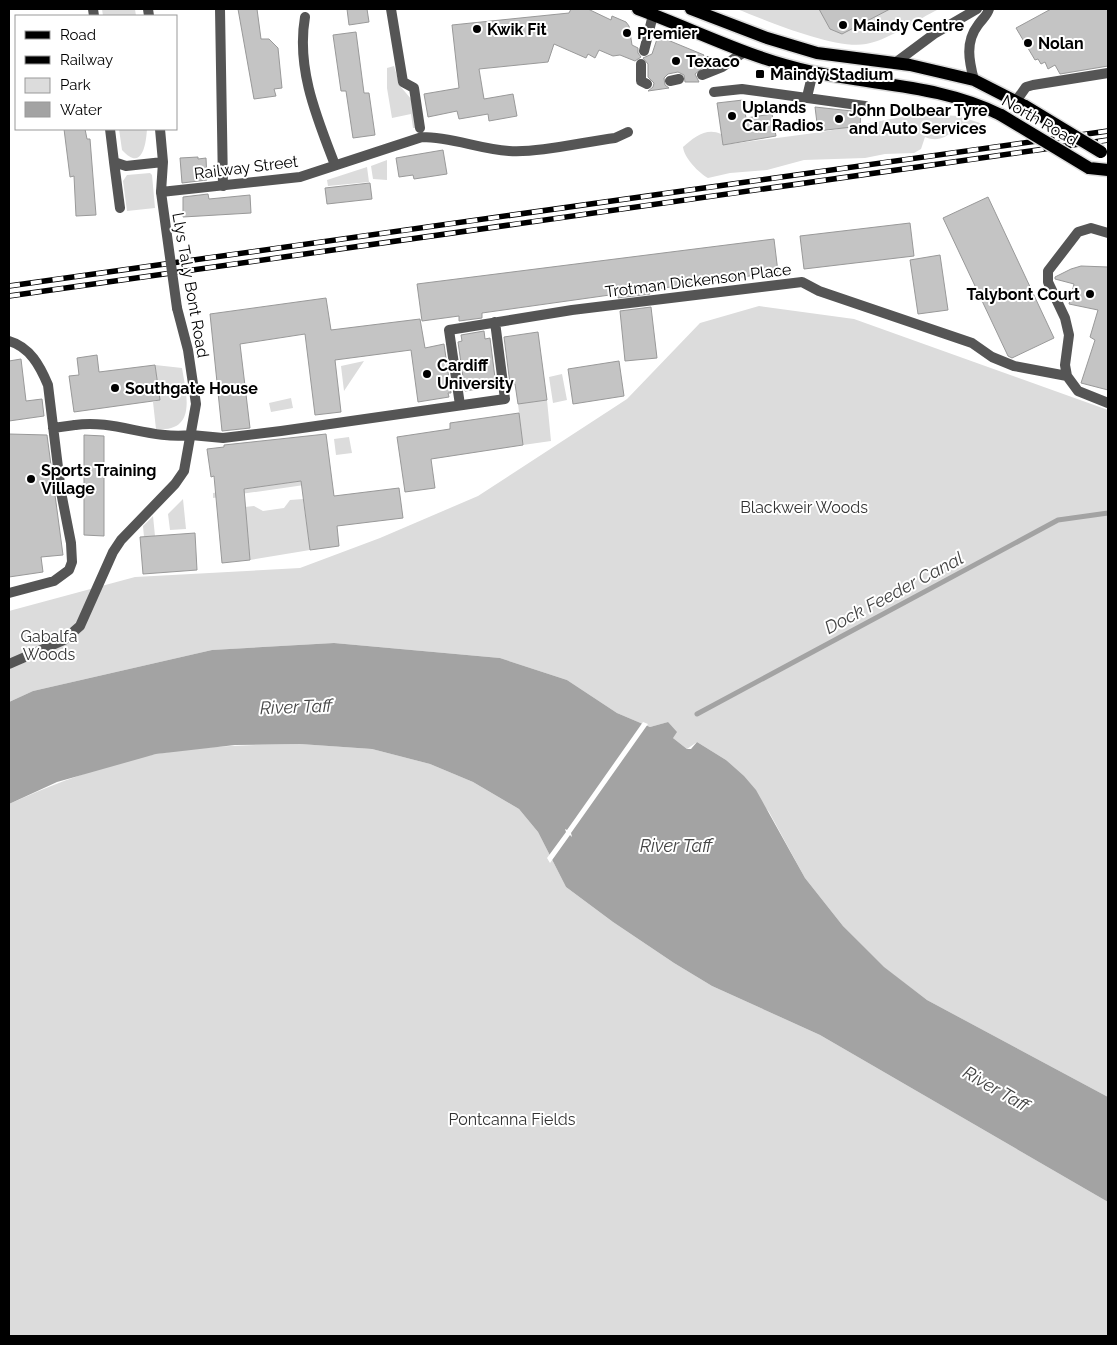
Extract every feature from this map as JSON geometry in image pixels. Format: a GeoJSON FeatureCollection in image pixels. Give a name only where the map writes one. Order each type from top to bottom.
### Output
{"type":"FeatureCollection","features":[{"type":"Feature","properties":{"kind":"main road","name":"North Road"},"geometry":{"type":"LineString","coordinates":[[638,9],[744,52],[813,72],[931,90],[980,104],[1089,168],[1108,170]]}},
{"type":"Feature","properties":{"kind":"main road","name":"North Road"},"geometry":{"type":"LineString","coordinates":[[691,9],[796,47],[835,57],[940,70],[974,80],[1020,104],[1101,152],[1108,166]]}},
{"type":"Feature","properties":{"kind":"street"},"geometry":{"type":"LineString","coordinates":[[220,9],[223,186]]}},
{"type":"Feature","properties":{"kind":"street"},"geometry":{"type":"LineString","coordinates":[[391,9],[402,82],[414,88],[420,128]]}},
{"type":"Feature","properties":{"kind":"street"},"geometry":{"type":"LineString","coordinates":[[895,63],[934,34],[977,9]]}},
{"type":"Feature","properties":{"kind":"street"},"geometry":{"type":"LineString","coordinates":[[974,80],[969,59],[969,42],[973,32],[987,16],[990,9]]}},
{"type":"Feature","properties":{"kind":"street"},"geometry":{"type":"LineString","coordinates":[[650,44],[653,15]]}},
{"type":"Feature","properties":{"kind":"street"},"geometry":{"type":"LineString","coordinates":[[305,17],[302,38],[308,89],[335,166]]}},
{"type":"Feature","properties":{"kind":"street"},"geometry":{"type":"LineString","coordinates":[[706,69],[722,67],[744,52]]}},
{"type":"Feature","properties":{"kind":"street"},"geometry":{"type":"LineString","coordinates":[[641,64],[641,81],[647,84]]}},
{"type":"Feature","properties":{"kind":"street"},"geometry":{"type":"LineString","coordinates":[[807,97],[813,72]]}},
{"type":"Feature","properties":{"kind":"street"},"geometry":{"type":"LineString","coordinates":[[1020,104],[1026,87],[1108,73]]}},
{"type":"Feature","properties":{"kind":"street"},"geometry":{"type":"LineString","coordinates":[[714,92],[742,89],[865,106]]}},
{"type":"Feature","properties":{"kind":"street"},"geometry":{"type":"LineString","coordinates":[[110,130],[120,208]]}},
{"type":"Feature","properties":{"kind":"street","name":"Llys Tal y Bont Road"},"geometry":{"type":"LineString","coordinates":[[9,664],[64,640],[80,626],[87,614],[113,552],[127,534],[175,484],[184,470],[196,404],[188,350],[176,308],[161,192],[163,162],[160,130]]}},
{"type":"Feature","properties":{"kind":"street","name":"Railway Street"},"geometry":{"type":"LineString","coordinates":[[161,192],[300,177],[422,137],[444,138],[494,149],[521,151],[615,138],[628,132]]}},
{"type":"Feature","properties":{"kind":"street"},"geometry":{"type":"LineString","coordinates":[[114,162],[126,166],[163,162]]}},
{"type":"Feature","properties":{"kind":"street"},"geometry":{"type":"LineString","coordinates":[[1108,233],[1091,228],[1078,232],[1048,271],[1048,282],[1065,318],[1069,336],[1065,365],[1067,376],[1078,391],[1108,403]]}},
{"type":"Feature","properties":{"kind":"street","name":"Trotman Dickenson Place"},"geometry":{"type":"LineString","coordinates":[[460,405],[449,330],[648,300],[802,282],[819,291],[972,343],[992,357],[1014,366],[1067,376]]}},
{"type":"Feature","properties":{"kind":"street"},"geometry":{"type":"LineString","coordinates":[[53,428],[85,423],[164,436],[223,438],[505,399],[495,322]]}},
{"type":"Feature","properties":{"kind":"street"},"geometry":{"type":"LineString","coordinates":[[9,341],[29,352],[43,372],[48,385],[71,543],[72,562],[69,570],[54,581],[9,593]]}},
{"type":"Feature","properties":{"kind":"green space"},"geometry":{"type":"Polygon","coordinates":[[[102,9],[135,9],[136,15],[103,15],[102,9]]]}},
{"type":"Feature","properties":{"kind":"green space","name":"Maindy Centre"},"geometry":{"type":"Polygon","coordinates":[[[737,9],[939,9],[875,42],[853,45],[820,39],[737,9]]]}},
{"type":"Feature","properties":{"kind":"green space"},"geometry":{"type":"Polygon","coordinates":[[[394,66],[400,86],[412,100],[417,128],[413,128],[411,114],[392,118],[387,88],[387,68],[394,66]]]}},
{"type":"Feature","properties":{"kind":"green space"},"geometry":{"type":"Polygon","coordinates":[[[918,114],[959,116],[986,125],[987,129],[983,132],[955,130],[937,139],[925,137],[921,149],[914,153],[885,154],[865,158],[804,160],[767,170],[730,173],[708,178],[692,165],[683,147],[706,132],[721,134],[723,145],[822,132],[918,114]]]}},
{"type":"Feature","properties":{"kind":"green space"},"geometry":{"type":"Polygon","coordinates":[[[119,130],[147,130],[142,154],[134,158],[122,150],[119,130]]]}},
{"type":"Feature","properties":{"kind":"green space"},"geometry":{"type":"Polygon","coordinates":[[[387,160],[387,180],[373,179],[371,166],[387,160]]]}},
{"type":"Feature","properties":{"kind":"green space"},"geometry":{"type":"Polygon","coordinates":[[[367,167],[369,182],[328,186],[327,180],[367,167]]]}},
{"type":"Feature","properties":{"kind":"green space"},"geometry":{"type":"Polygon","coordinates":[[[150,173],[152,175],[155,208],[127,211],[123,181],[127,175],[150,173]]]}},
{"type":"Feature","properties":{"kind":"green space","name":"Blackweir Woods"},"geometry":{"type":"Polygon","coordinates":[[[759,306],[854,319],[1108,410],[1108,1097],[927,1000],[883,967],[843,926],[805,878],[769,812],[726,760],[697,742],[687,749],[673,738],[668,722],[650,727],[617,713],[567,680],[500,658],[334,643],[212,650],[33,691],[9,702],[9,611],[135,577],[300,568],[380,538],[478,496],[627,399],[700,323],[759,306]]]}},
{"type":"Feature","properties":{"kind":"green space"},"geometry":{"type":"Polygon","coordinates":[[[364,361],[344,391],[341,366],[364,361]]]}},
{"type":"Feature","properties":{"kind":"green space"},"geometry":{"type":"Polygon","coordinates":[[[155,365],[182,368],[187,399],[186,409],[184,418],[178,425],[169,429],[156,429],[153,402],[160,400],[155,365]]]}},
{"type":"Feature","properties":{"kind":"green space"},"geometry":{"type":"Polygon","coordinates":[[[562,374],[567,400],[553,403],[549,377],[562,374]]]}},
{"type":"Feature","properties":{"kind":"green space"},"geometry":{"type":"Polygon","coordinates":[[[291,398],[293,408],[271,412],[269,403],[291,398]]]}},
{"type":"Feature","properties":{"kind":"green space"},"geometry":{"type":"Polygon","coordinates":[[[547,400],[551,441],[523,445],[518,404],[547,400]]]}},
{"type":"Feature","properties":{"kind":"green space"},"geometry":{"type":"Polygon","coordinates":[[[349,437],[352,453],[336,455],[334,439],[349,437]]]}},
{"type":"Feature","properties":{"kind":"green space"},"geometry":{"type":"Polygon","coordinates":[[[331,477],[332,481],[213,498],[213,493],[331,477]]]}},
{"type":"Feature","properties":{"kind":"green space"},"geometry":{"type":"Polygon","coordinates":[[[183,499],[186,529],[170,530],[168,514],[183,499]]]}},
{"type":"Feature","properties":{"kind":"green space"},"geometry":{"type":"Polygon","coordinates":[[[303,499],[310,550],[250,560],[245,507],[254,506],[263,511],[284,508],[290,500],[303,499]]]}},
{"type":"Feature","properties":{"kind":"green space"},"geometry":{"type":"Polygon","coordinates":[[[153,516],[155,536],[144,537],[143,526],[153,516]]]}},
{"type":"Feature","properties":{"kind":"green space","name":"Pontcanna Fields"},"geometry":{"type":"Polygon","coordinates":[[[300,744],[372,749],[430,764],[473,782],[519,809],[538,832],[566,887],[613,922],[674,963],[712,986],[820,1035],[1108,1202],[1108,1336],[9,1336],[9,804],[81,775],[118,763],[156,754],[210,747],[300,744]]]}},
{"type":"Feature","properties":{"kind":"water","name":"River Taff"},"geometry":{"type":"Polygon","coordinates":[[[334,643],[500,658],[567,680],[617,713],[650,727],[668,722],[677,732],[673,738],[687,749],[691,749],[697,742],[726,760],[756,790],[805,878],[843,926],[884,967],[927,1000],[1108,1097],[1108,1202],[820,1035],[712,986],[674,963],[613,922],[566,887],[538,832],[519,809],[473,782],[430,764],[372,749],[300,744],[235,745],[156,754],[57,782],[9,804],[9,702],[33,691],[212,650],[334,643]]]}},
{"type":"Feature","properties":{"kind":"pier"},"geometry":{"type":"Polygon","coordinates":[[[643,722],[648,724],[571,833],[572,837],[570,835],[550,863],[547,858],[566,832],[565,829],[567,830],[643,722]]]}},
{"type":"Feature","properties":{"kind":"building"},"geometry":{"type":"Polygon","coordinates":[[[238,9],[257,9],[261,39],[269,39],[278,48],[282,88],[274,89],[276,96],[254,99],[238,9]]]}},
{"type":"Feature","properties":{"kind":"building"},"geometry":{"type":"Polygon","coordinates":[[[347,9],[367,9],[369,22],[349,25],[347,9]]]}},
{"type":"Feature","properties":{"kind":"building"},"geometry":{"type":"Polygon","coordinates":[[[571,9],[588,9],[611,20],[612,16],[626,22],[629,26],[632,45],[638,48],[638,53],[641,57],[635,61],[620,55],[613,56],[599,50],[595,58],[588,54],[586,58],[554,44],[548,62],[479,69],[484,99],[513,94],[517,116],[489,121],[488,114],[459,119],[457,111],[428,117],[424,94],[459,88],[452,25],[569,13],[571,9]]]}},
{"type":"Feature","properties":{"kind":"building"},"geometry":{"type":"Polygon","coordinates":[[[819,9],[890,9],[842,34],[830,29],[819,9]]]}},
{"type":"Feature","properties":{"kind":"building"},"geometry":{"type":"Polygon","coordinates":[[[1051,9],[1108,9],[1108,66],[1060,74],[1055,65],[1048,69],[1045,62],[1041,64],[1038,59],[1035,60],[1016,28],[1051,9]]]}},
{"type":"Feature","properties":{"kind":"building"},"geometry":{"type":"Polygon","coordinates":[[[356,32],[364,93],[369,93],[375,135],[353,138],[346,91],[341,91],[333,35],[356,32]]]}},
{"type":"Feature","properties":{"kind":"building"},"geometry":{"type":"Polygon","coordinates":[[[658,36],[704,55],[700,61],[704,67],[695,74],[699,82],[685,82],[684,75],[678,72],[668,74],[664,78],[665,85],[669,88],[648,91],[653,87],[654,83],[648,77],[648,64],[643,58],[652,54],[658,36]]]}},
{"type":"Feature","properties":{"kind":"building"},"geometry":{"type":"Polygon","coordinates":[[[743,100],[746,118],[772,114],[776,136],[723,145],[717,103],[743,100]]]}},
{"type":"Feature","properties":{"kind":"building","name":"John Dolbear Tyre and Auto Services"},"geometry":{"type":"Polygon","coordinates":[[[815,107],[861,112],[860,126],[818,131],[815,107]]]}},
{"type":"Feature","properties":{"kind":"building"},"geometry":{"type":"Polygon","coordinates":[[[64,130],[85,130],[87,139],[90,139],[96,215],[76,216],[74,176],[70,177],[64,130]]]}},
{"type":"Feature","properties":{"kind":"building"},"geometry":{"type":"Polygon","coordinates":[[[443,150],[447,174],[414,179],[413,175],[399,177],[396,158],[443,150]]]}},
{"type":"Feature","properties":{"kind":"building"},"geometry":{"type":"Polygon","coordinates":[[[198,157],[198,159],[206,158],[207,180],[182,183],[180,158],[198,157]]]}},
{"type":"Feature","properties":{"kind":"building"},"geometry":{"type":"Polygon","coordinates":[[[370,183],[372,199],[327,204],[325,188],[370,183]]]}},
{"type":"Feature","properties":{"kind":"building"},"geometry":{"type":"Polygon","coordinates":[[[208,194],[209,199],[250,195],[251,213],[183,217],[183,197],[208,194]]]}},
{"type":"Feature","properties":{"kind":"building"},"geometry":{"type":"Polygon","coordinates":[[[988,197],[1054,338],[1012,358],[1008,356],[943,218],[988,197]]]}},
{"type":"Feature","properties":{"kind":"building"},"geometry":{"type":"Polygon","coordinates":[[[910,223],[914,256],[804,269],[800,236],[910,223]]]}},
{"type":"Feature","properties":{"kind":"building"},"geometry":{"type":"Polygon","coordinates":[[[774,239],[778,272],[649,290],[650,294],[618,298],[617,294],[482,313],[482,318],[459,321],[459,316],[422,321],[417,284],[774,239]]]}},
{"type":"Feature","properties":{"kind":"building"},"geometry":{"type":"Polygon","coordinates":[[[940,255],[948,310],[918,314],[910,260],[940,255]]]}},
{"type":"Feature","properties":{"kind":"building"},"geometry":{"type":"Polygon","coordinates":[[[1081,266],[1108,267],[1108,390],[1081,383],[1095,340],[1090,337],[1098,310],[1069,304],[1074,284],[1055,279],[1055,277],[1071,269],[1081,266]]]}},
{"type":"Feature","properties":{"kind":"building"},"geometry":{"type":"Polygon","coordinates":[[[326,298],[331,330],[420,319],[425,348],[444,344],[451,393],[448,393],[449,397],[418,402],[411,350],[335,360],[341,412],[315,415],[305,334],[240,344],[250,428],[222,431],[210,314],[326,298]]]}},
{"type":"Feature","properties":{"kind":"building"},"geometry":{"type":"Polygon","coordinates":[[[651,307],[657,358],[625,361],[620,311],[651,307]]]}},
{"type":"Feature","properties":{"kind":"building"},"geometry":{"type":"Polygon","coordinates":[[[484,331],[485,339],[490,338],[496,386],[465,391],[458,342],[462,341],[461,335],[484,331]]]}},
{"type":"Feature","properties":{"kind":"building"},"geometry":{"type":"Polygon","coordinates":[[[538,332],[547,400],[518,404],[515,384],[510,384],[504,337],[538,332]]]}},
{"type":"Feature","properties":{"kind":"building","name":"Southgate House"},"geometry":{"type":"Polygon","coordinates":[[[97,355],[99,372],[155,365],[160,400],[74,412],[69,376],[79,375],[77,358],[97,355]]]}},
{"type":"Feature","properties":{"kind":"building"},"geometry":{"type":"Polygon","coordinates":[[[21,359],[26,401],[42,399],[44,416],[9,421],[9,361],[21,359]]]}},
{"type":"Feature","properties":{"kind":"building"},"geometry":{"type":"Polygon","coordinates":[[[619,361],[624,396],[573,404],[568,369],[619,361]]]}},
{"type":"Feature","properties":{"kind":"building"},"geometry":{"type":"Polygon","coordinates":[[[519,413],[523,445],[431,459],[435,488],[405,492],[397,437],[450,429],[450,423],[519,413]]]}},
{"type":"Feature","properties":{"kind":"building","name":"Sports Training Village"},"geometry":{"type":"Polygon","coordinates":[[[9,434],[47,435],[63,555],[41,557],[43,572],[9,577],[9,434]]]}},
{"type":"Feature","properties":{"kind":"building"},"geometry":{"type":"Polygon","coordinates":[[[326,434],[334,496],[399,488],[403,518],[337,526],[339,546],[310,550],[301,481],[244,489],[250,560],[222,563],[214,476],[211,477],[207,449],[224,447],[224,445],[326,434]]]}},
{"type":"Feature","properties":{"kind":"building"},"geometry":{"type":"Polygon","coordinates":[[[84,435],[104,436],[104,536],[84,535],[84,435]]]}},
{"type":"Feature","properties":{"kind":"building"},"geometry":{"type":"Polygon","coordinates":[[[195,533],[197,570],[143,574],[140,537],[195,533]]]}},
{"type":"Feature","properties":{"kind":"waterway","name":"Dock Feeder Canal"},"geometry":{"type":"LineString","coordinates":[[697,714],[1058,520],[1108,513]]}},
{"type":"Feature","properties":{"kind":"railway"},"geometry":{"type":"LineString","coordinates":[[9,286],[1108,131]]}},
{"type":"Feature","properties":{"kind":"railway"},"geometry":{"type":"LineString","coordinates":[[9,296],[1108,140]]}},
{"type":"Feature","properties":{"kind":"place","name":"Maindy Centre"},"geometry":{"type":"Point","coordinates":[843,25]}},
{"type":"Feature","properties":{"kind":"place","name":"Kwik Fit"},"geometry":{"type":"Point","coordinates":[477,29]}},
{"type":"Feature","properties":{"kind":"place","name":"Premier"},"geometry":{"type":"Point","coordinates":[627,33]}},
{"type":"Feature","properties":{"kind":"place","name":"Nolan"},"geometry":{"type":"Point","coordinates":[1028,43]}},
{"type":"Feature","properties":{"kind":"place","name":"Texaco"},"geometry":{"type":"Point","coordinates":[676,61]}},
{"type":"Feature","properties":{"kind":"place","name":"Maindy Stadium"},"geometry":{"type":"Point","coordinates":[760,74]}},
{"type":"Feature","properties":{"kind":"place","name":"Uplands Car Radios"},"geometry":{"type":"Point","coordinates":[732,116]}},
{"type":"Feature","properties":{"kind":"place","name":"John Dolbear Tyre and Auto Services"},"geometry":{"type":"Point","coordinates":[839,119]}},
{"type":"Feature","properties":{"kind":"place","name":"Talybont Court"},"geometry":{"type":"Point","coordinates":[1090,294]}},
{"type":"Feature","properties":{"kind":"place","name":"Cardiff University"},"geometry":{"type":"Point","coordinates":[427,374]}},
{"type":"Feature","properties":{"kind":"place","name":"Southgate House"},"geometry":{"type":"Point","coordinates":[115,388]}},
{"type":"Feature","properties":{"kind":"place","name":"Sports Training Village"},"geometry":{"type":"Point","coordinates":[31,479]}},
{"type":"Feature","properties":{"kind":"park label","name":"Gabalfa Woods"},"geometry":{"type":"Point","coordinates":[49,645]}}]}
